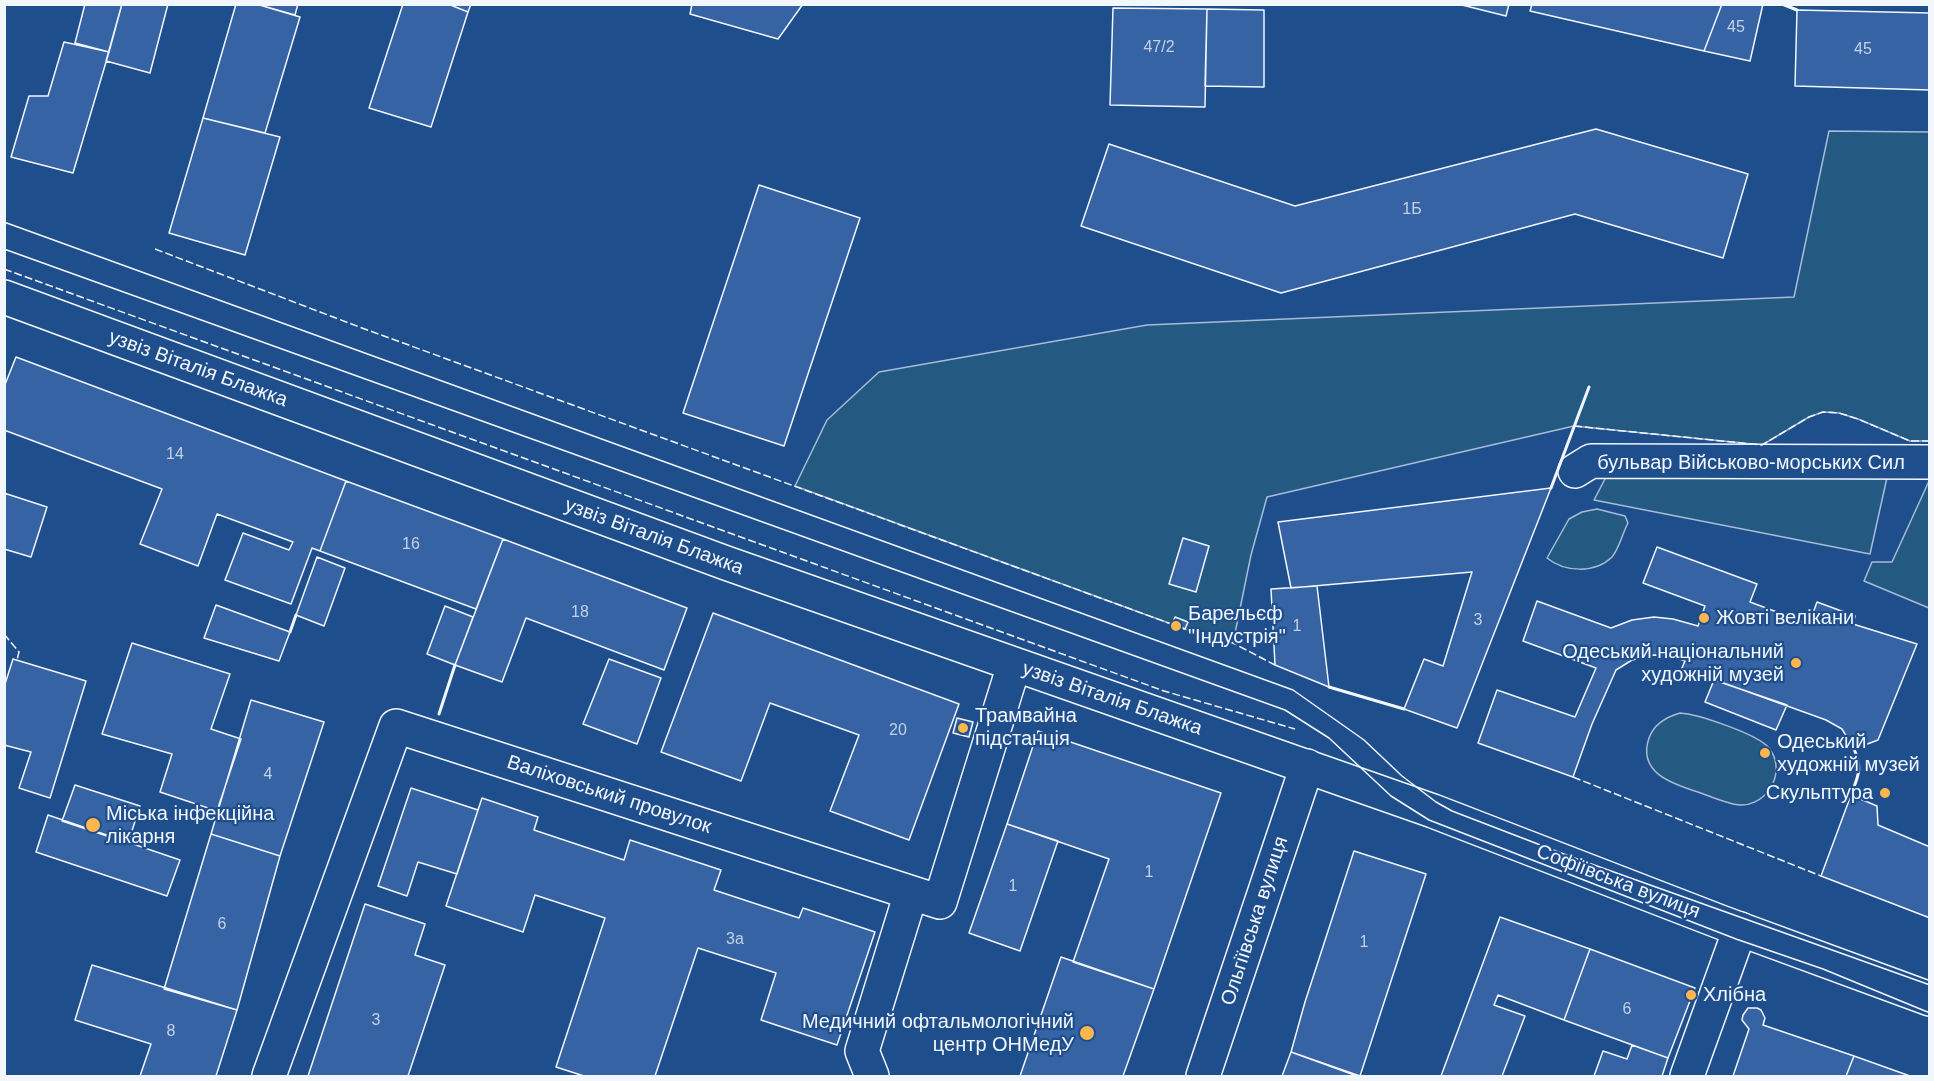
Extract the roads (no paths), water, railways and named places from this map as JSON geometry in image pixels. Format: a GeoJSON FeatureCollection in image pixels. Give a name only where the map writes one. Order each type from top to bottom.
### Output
{"type":"FeatureCollection","features":[{"type":"Feature","properties":{"kind":"main road","name":"узвіз Віталія Блажка"},"geometry":{"type":"LineString","coordinates":[[4,297],[726,563],[1307,766]]}},
{"type":"Feature","properties":{"kind":"main road","name":"бульвар Військово-морських Сил"},"geometry":{"type":"LineString","coordinates":[[1575,471],[1591,461],[1929,462]]}},
{"type":"Feature","properties":{"kind":"main road","name":"Валіховський провулок"},"geometry":{"type":"LineString","coordinates":[[269,1077],[396,726],[940,902],[1014,665]]}},
{"type":"Feature","properties":{"kind":"main road","name":"Софіївська вулиця"},"geometry":{"type":"LineString","coordinates":[[1307,766],[1433,811],[1929,999]]}},
{"type":"Feature","properties":{"kind":"main road","name":"Ольгіївська вулиця"},"geometry":{"type":"LineString","coordinates":[[1203,1077],[1307,766]]}},
{"type":"Feature","properties":{"kind":"main road"},"geometry":{"type":"LineString","coordinates":[[872,1077],[862,1051],[911,893]]}},
{"type":"Feature","properties":{"kind":"main road"},"geometry":{"type":"LineString","coordinates":[[1687,1077],[1740,929]]}},
{"type":"Feature","properties":{"kind":"tram line"},"geometry":{"type":"LineString","coordinates":[[4,222],[1293,690],[1364,740],[1402,776],[1436,802],[1452,811],[1569,856],[1930,985]]}},
{"type":"Feature","properties":{"kind":"tram line"},"geometry":{"type":"LineString","coordinates":[[4,249],[1285,710],[1329,738],[1391,796],[1429,820],[1736,939],[1823,969],[1930,1013]]}},
{"type":"Feature","properties":{"kind":"place","name":"Жовті велікани"},"geometry":{"type":"Point","coordinates":[1704,618]}},
{"type":"Feature","properties":{"kind":"place","name":"Барельєф \"Індустрія\""},"geometry":{"type":"Point","coordinates":[1176,626]}},
{"type":"Feature","properties":{"kind":"place","name":"Одеський національний художній музей"},"geometry":{"type":"Point","coordinates":[1796,663]}},
{"type":"Feature","properties":{"kind":"place","name":"Трамвайна підстанція"},"geometry":{"type":"Point","coordinates":[963,728]}},
{"type":"Feature","properties":{"kind":"place","name":"Одеський художній музей"},"geometry":{"type":"Point","coordinates":[1765,753]}},
{"type":"Feature","properties":{"kind":"place","name":"Скульптура"},"geometry":{"type":"Point","coordinates":[1885,793]}},
{"type":"Feature","properties":{"kind":"place","name":"Міська інфекційна лікарня"},"geometry":{"type":"Point","coordinates":[93,825]}},
{"type":"Feature","properties":{"kind":"place","name":"Хлібна"},"geometry":{"type":"Point","coordinates":[1691,995]}},
{"type":"Feature","properties":{"kind":"place","name":"Медичний офтальмологічний центр ОНМедУ"},"geometry":{"type":"Point","coordinates":[1087,1033]}}]}
